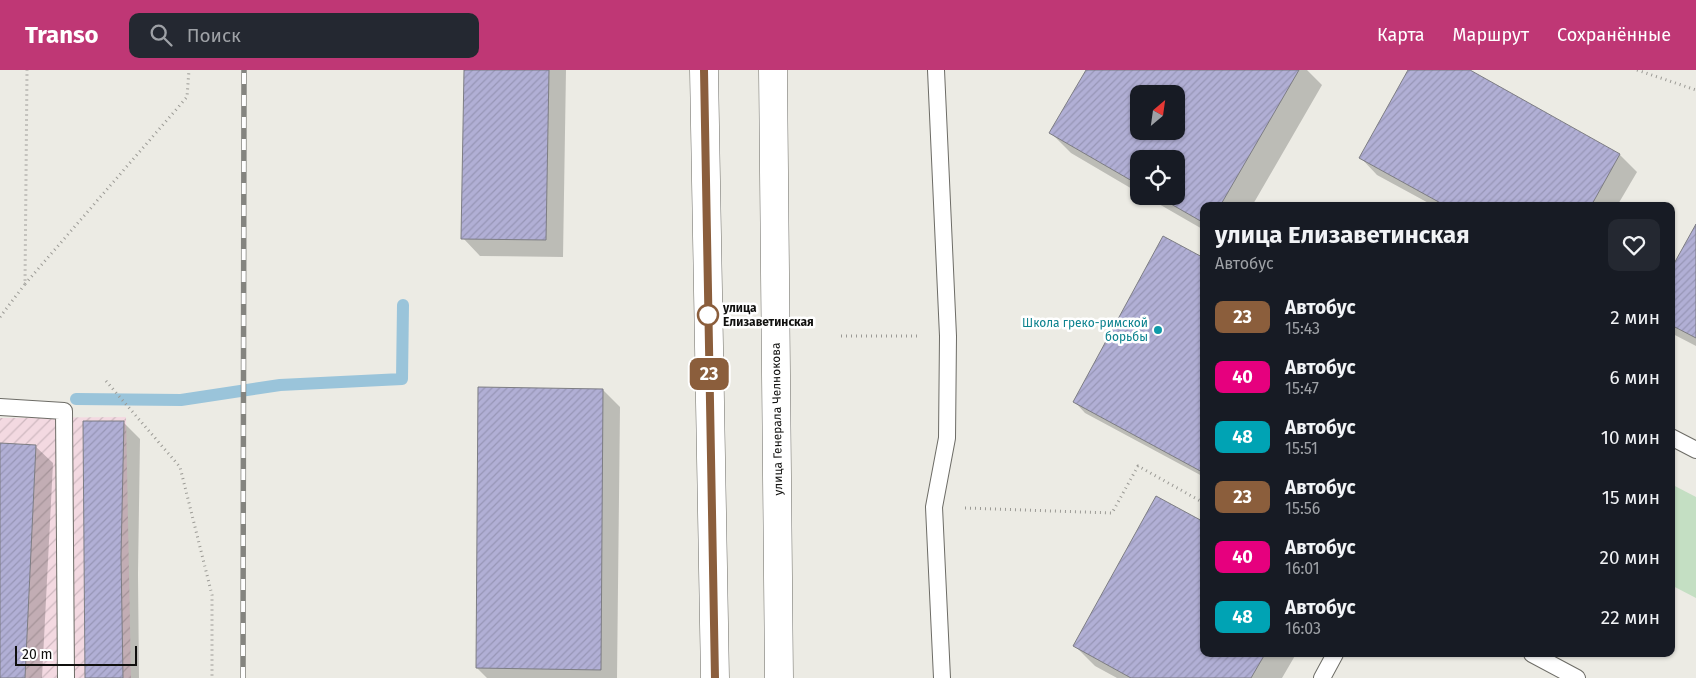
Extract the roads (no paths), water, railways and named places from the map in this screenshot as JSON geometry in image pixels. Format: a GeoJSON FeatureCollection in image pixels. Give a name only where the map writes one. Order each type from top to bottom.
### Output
{"type":"FeatureCollection","features":[{"type":"Feature","properties":{"kind":"main road"},"geometry":{"type":"LineString","coordinates":[[704,70],[715,678]]}},
{"type":"Feature","properties":{"kind":"main road","name":"улица Генерала Челнокова"},"geometry":{"type":"LineString","coordinates":[[773,70],[779,678]]}},
{"type":"Feature","properties":{"kind":"lane"},"geometry":{"type":"LineString","coordinates":[[936,70],[948,336],[947,438],[934,507],[942,678]]}},
{"type":"Feature","properties":{"kind":"lane"},"geometry":{"type":"LineString","coordinates":[[0,407],[64,411],[66,678]]}},
{"type":"Feature","properties":{"kind":"lane"},"geometry":{"type":"LineString","coordinates":[[1675,439],[1696,450]]}},
{"type":"Feature","properties":{"kind":"lane"},"geometry":{"type":"LineString","coordinates":[[1322,678],[1333,657]]}},
{"type":"Feature","properties":{"kind":"lane"},"geometry":{"type":"LineString","coordinates":[[1538,657],[1577,678]]}},
{"type":"Feature","properties":{"kind":"waterway"},"geometry":{"type":"LineString","coordinates":[[76,399],[181,400],[280,385],[402,379],[403,305]]}},
{"type":"Feature","properties":{"kind":"railway"},"geometry":{"type":"LineString","coordinates":[[243,678],[244,70]]}},
{"type":"Feature","properties":{"kind":"place","name":"улица Елизаветинская"},"geometry":{"type":"Point","coordinates":[708,315]}},
{"type":"Feature","properties":{"kind":"place","name":"Школа греко-римской борьбы"},"geometry":{"type":"Point","coordinates":[1158,330]}}]}
